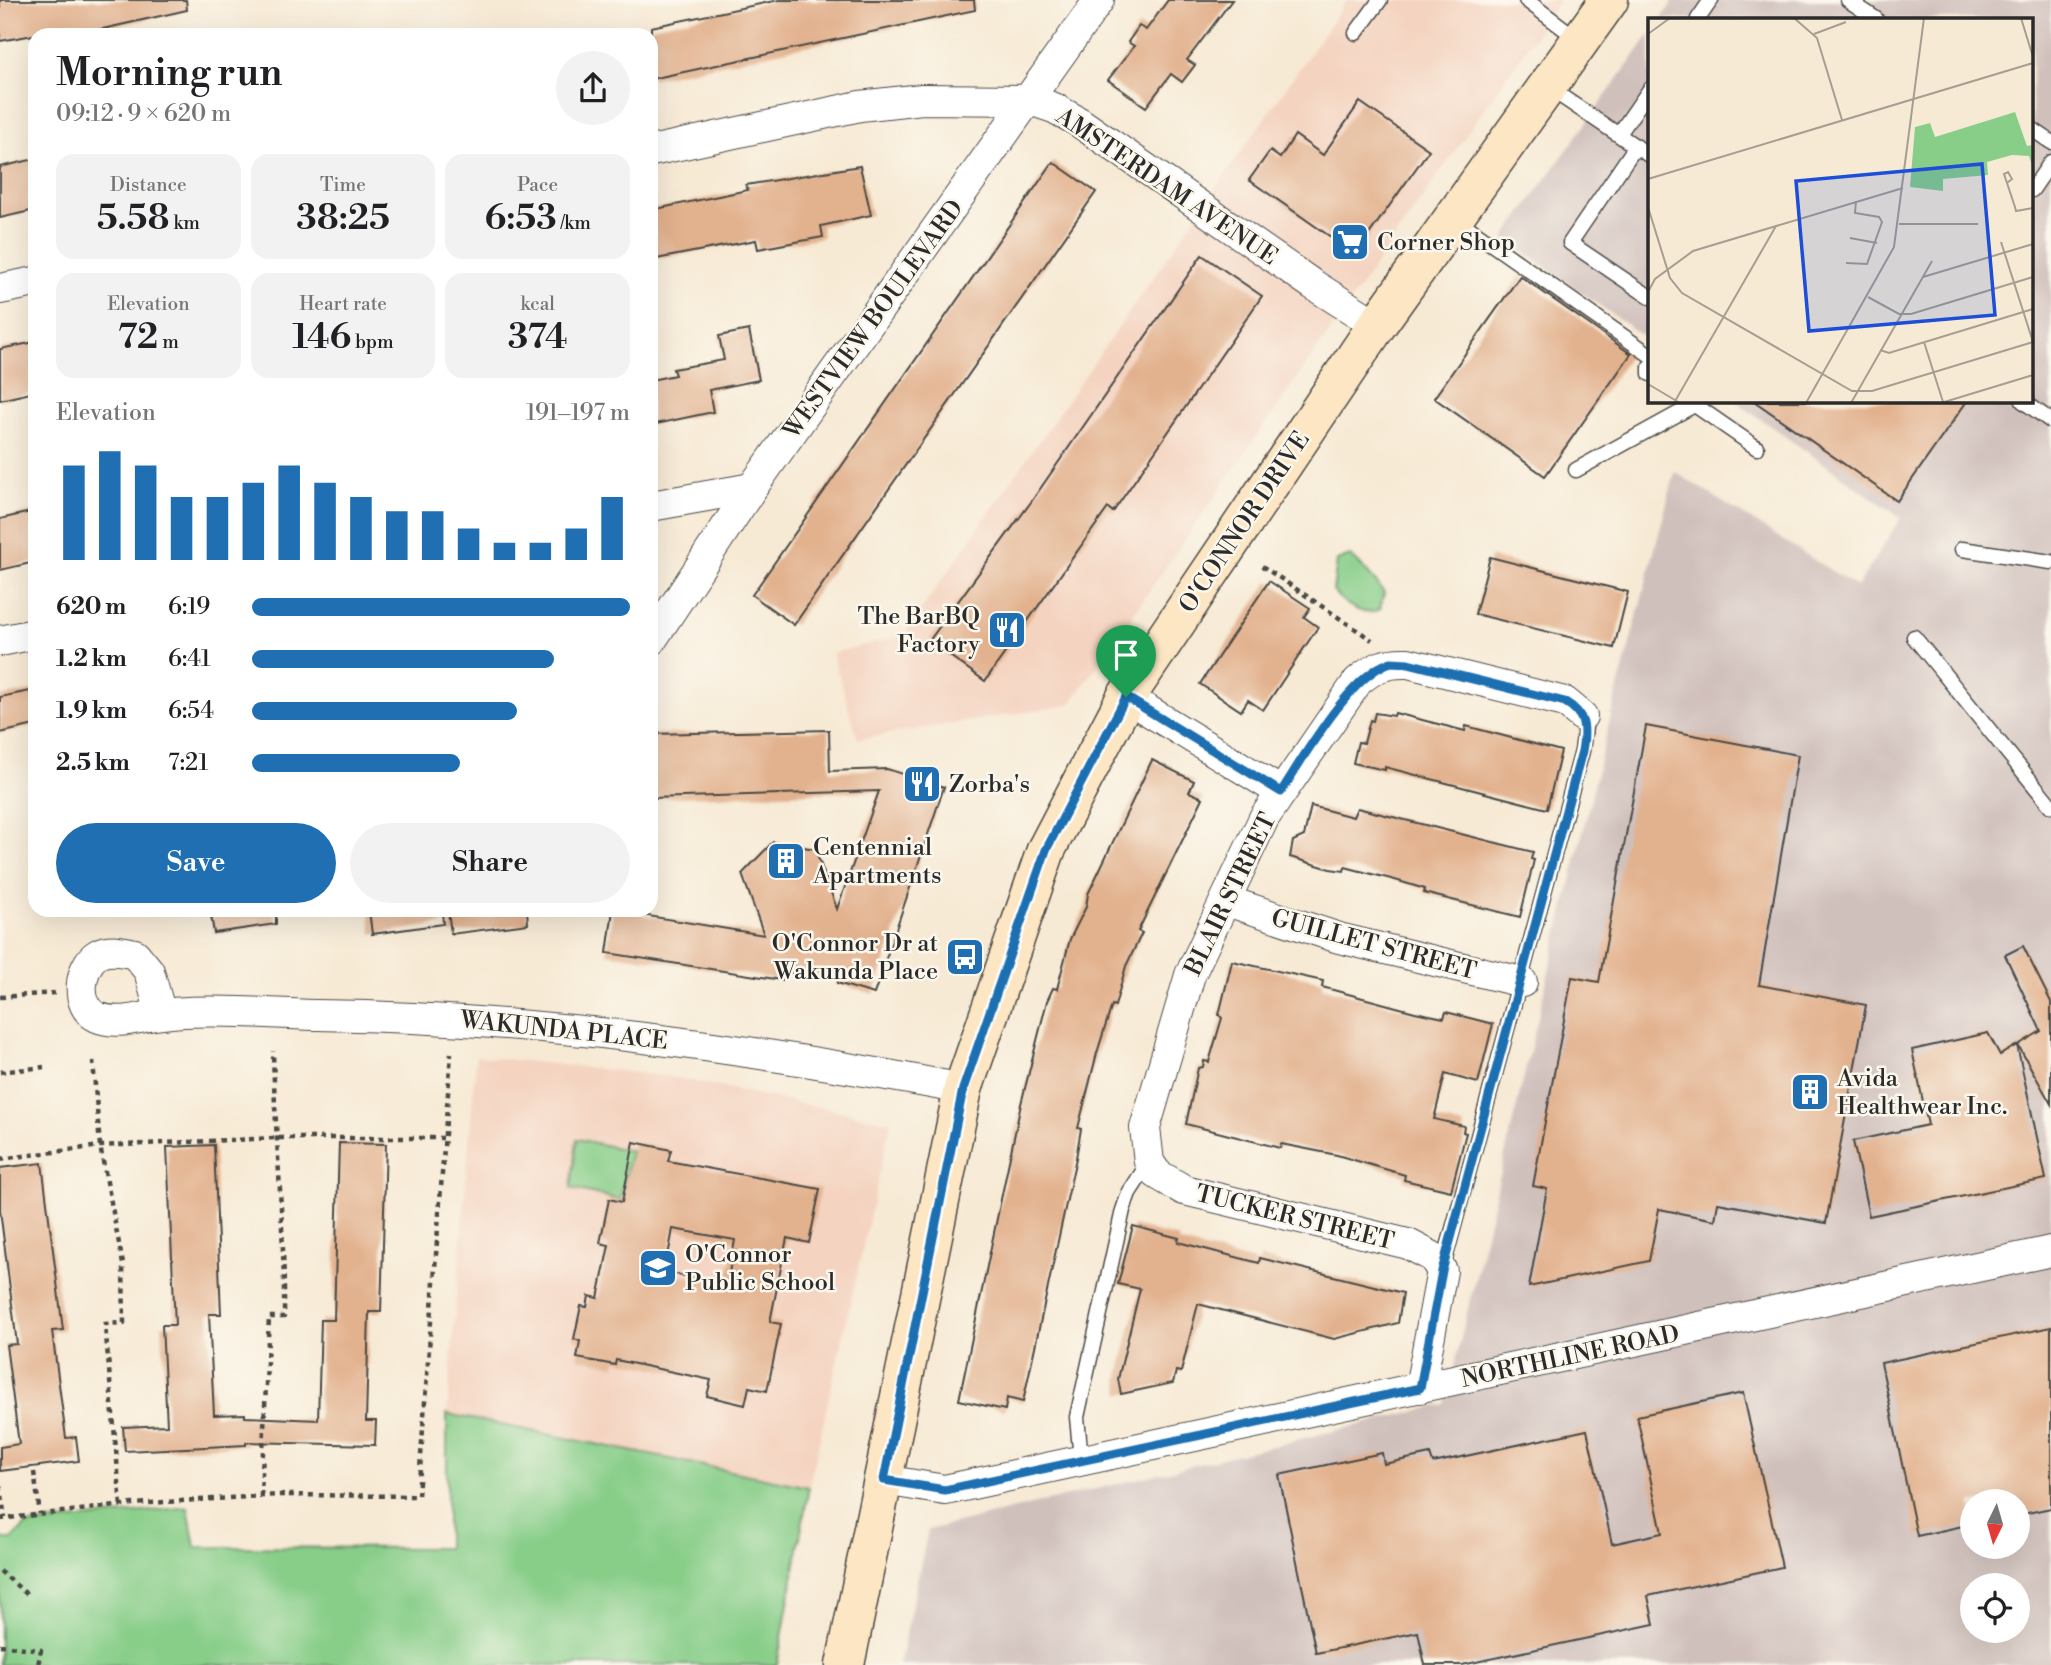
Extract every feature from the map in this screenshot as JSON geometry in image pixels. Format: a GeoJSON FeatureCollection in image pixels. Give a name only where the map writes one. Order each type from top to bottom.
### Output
{"type":"FeatureCollection","features":[{"type":"Feature","properties":{"kind":"main road","name":"O'CONNOR DRIVE"},"geometry":{"type":"LineString","coordinates":[[845,1665],[963,1089],[1046,850],[1126,697],[1377,325],[1609,0]]}},
{"type":"Feature","properties":{"kind":"street","name":"WESTVIEW BOULEVARD"},"geometry":{"type":"LineString","coordinates":[[658,630],[752,488],[1099,0]]}},
{"type":"Feature","properties":{"kind":"street","name":"AMSTERDAM AVENUE"},"geometry":{"type":"LineString","coordinates":[[658,149],[860,106],[922,99],[1030,100],[1054,108],[1079,122],[1312,284],[1377,325]]}},
{"type":"Feature","properties":{"kind":"street"},"geometry":{"type":"LineString","coordinates":[[0,289],[28,283]]}},
{"type":"Feature","properties":{"kind":"street"},"geometry":{"type":"LineString","coordinates":[[658,505],[752,488]]}},
{"type":"Feature","properties":{"kind":"street"},"geometry":{"type":"LineString","coordinates":[[0,641],[28,635]]}},
{"type":"Feature","properties":{"kind":"street","name":"BLAIR STREET"},"geometry":{"type":"LineString","coordinates":[[1149,1162],[1145,1128],[1190,975],[1264,818],[1358,681],[1378,666],[1391,662],[1408,663],[1565,702],[1581,716]]}},
{"type":"Feature","properties":{"kind":"street"},"geometry":{"type":"LineString","coordinates":[[1126,697],[1281,792]]}},
{"type":"Feature","properties":{"kind":"street","name":"GUILLET STREET"},"geometry":{"type":"LineString","coordinates":[[1227,901],[1339,938],[1522,982]]}},
{"type":"Feature","properties":{"kind":"street"},"geometry":{"type":"LineString","coordinates":[[82,992],[87,965],[96,955],[106,951],[135,954],[149,971],[161,1014]]}},
{"type":"Feature","properties":{"kind":"street","name":"WAKUNDA PLACE"},"geometry":{"type":"LineString","coordinates":[[82,992],[87,1009],[100,1019],[130,1020],[161,1014],[425,1016],[561,1027],[741,1049],[963,1089]]}},
{"type":"Feature","properties":{"kind":"street","name":"TUCKER STREET"},"geometry":{"type":"LineString","coordinates":[[1149,1162],[1157,1174],[1184,1189],[1408,1244],[1433,1257],[1442,1271]]}},
{"type":"Feature","properties":{"kind":"street","name":"NORTHLINE ROAD"},"geometry":{"type":"LineString","coordinates":[[884,1480],[945,1490],[2051,1251]]}},
{"type":"Feature","properties":{"kind":"street","name":"BLAIR STREET"},"geometry":{"type":"LineString","coordinates":[[1420,1388],[1442,1271]]}},
{"type":"Feature","properties":{"kind":"lane"},"geometry":{"type":"LineString","coordinates":[[1356,33],[1380,0]]}},
{"type":"Feature","properties":{"kind":"lane"},"geometry":{"type":"LineString","coordinates":[[1526,0],[1580,41]]}},
{"type":"Feature","properties":{"kind":"lane"},"geometry":{"type":"LineString","coordinates":[[1699,18],[1711,0]]}},
{"type":"Feature","properties":{"kind":"lane"},"geometry":{"type":"LineString","coordinates":[[1848,0],[1875,18]]}},
{"type":"Feature","properties":{"kind":"lane"},"geometry":{"type":"LineString","coordinates":[[1547,87],[1648,155]]}},
{"type":"Feature","properties":{"kind":"lane"},"geometry":{"type":"LineString","coordinates":[[1619,134],[1648,92]]}},
{"type":"Feature","properties":{"kind":"lane"},"geometry":{"type":"LineString","coordinates":[[2034,130],[2051,142]]}},
{"type":"Feature","properties":{"kind":"lane"},"geometry":{"type":"LineString","coordinates":[[1636,146],[1570,243],[1648,296]]}},
{"type":"Feature","properties":{"kind":"lane"},"geometry":{"type":"LineString","coordinates":[[2034,187],[2051,162]]}},
{"type":"Feature","properties":{"kind":"lane"},"geometry":{"type":"LineString","coordinates":[[1454,218],[1648,354]]}},
{"type":"Feature","properties":{"kind":"lane"},"geometry":{"type":"LineString","coordinates":[[2024,402],[2051,421]]}},
{"type":"Feature","properties":{"kind":"lane"},"geometry":{"type":"LineString","coordinates":[[1576,470],[1691,403],[1757,448]]}},
{"type":"Feature","properties":{"kind":"lane"},"geometry":{"type":"LineString","coordinates":[[1962,549],[2051,562]]}},
{"type":"Feature","properties":{"kind":"lane"},"geometry":{"type":"LineString","coordinates":[[1914,637],[2051,806]]}},
{"type":"Feature","properties":{"kind":"lane","name":"BLAIR STREET"},"geometry":{"type":"LineString","coordinates":[[1442,1271],[1522,982],[1582,751],[1585,727],[1581,716]]}},
{"type":"Feature","properties":{"kind":"lane"},"geometry":{"type":"LineString","coordinates":[[1081,1460],[1077,1417],[1123,1210],[1129,1193],[1149,1162]]}},
{"type":"Feature","properties":{"kind":"path"},"geometry":{"type":"LineString","coordinates":[[1262,566],[1375,643]]}},
{"type":"Feature","properties":{"kind":"path"},"geometry":{"type":"LineString","coordinates":[[0,997],[82,992]]}},
{"type":"Feature","properties":{"kind":"path"},"geometry":{"type":"LineString","coordinates":[[261,1496],[269,1317],[284,1317],[285,1255],[275,1138],[273,1051]]}},
{"type":"Feature","properties":{"kind":"path"},"geometry":{"type":"LineString","coordinates":[[0,1486],[3,1519],[121,1506],[261,1496],[418,1496],[451,1053]]}},
{"type":"Feature","properties":{"kind":"path"},"geometry":{"type":"LineString","coordinates":[[93,1060],[100,1146],[123,1264],[124,1323],[105,1324],[121,1506]]}},
{"type":"Feature","properties":{"kind":"path"},"geometry":{"type":"LineString","coordinates":[[0,1072],[44,1067]]}},
{"type":"Feature","properties":{"kind":"path"},"geometry":{"type":"LineString","coordinates":[[0,1159],[100,1146],[275,1138],[443,1138]]}},
{"type":"Feature","properties":{"kind":"path"},"geometry":{"type":"LineString","coordinates":[[34,1472],[40,1514]]}},
{"type":"Feature","properties":{"kind":"path"},"geometry":{"type":"LineString","coordinates":[[0,1571],[30,1597]]}},
{"type":"Feature","properties":{"kind":"path"},"geometry":{"type":"LineString","coordinates":[[0,1645],[41,1650],[38,1665]]}},
{"type":"Feature","properties":{"kind":"shaded area"},"geometry":{"type":"Polygon","coordinates":[[[1347,0],[1560,0],[1070,705],[858,739],[832,653],[903,636],[1347,0]]]}},
{"type":"Feature","properties":{"kind":"shaded area"},"geometry":{"type":"Polygon","coordinates":[[[1674,0],[2051,0],[2051,1665],[899,1665],[928,1530],[1445,1404],[1608,727],[1675,472],[1857,587],[1901,518],[1736,402],[2034,402],[2034,18],[1662,18],[1674,0]]]}},
{"type":"Feature","properties":{"kind":"shaded area"},"geometry":{"type":"Polygon","coordinates":[[[1648,37],[1648,340],[1504,238],[1648,37]]]}},
{"type":"Feature","properties":{"kind":"shaded area","name":"O'Connor Public School"},"geometry":{"type":"Polygon","coordinates":[[[476,1056],[668,1076],[891,1122],[809,1487],[447,1414],[476,1056]]]}},
{"type":"Feature","properties":{"kind":"green space"},"geometry":{"type":"Polygon","coordinates":[[[1350,556],[1384,593],[1380,609],[1374,612],[1355,609],[1333,591],[1337,561],[1350,556]]]}},
{"type":"Feature","properties":{"kind":"green space"},"geometry":{"type":"Polygon","coordinates":[[[577,1139],[631,1151],[620,1200],[571,1188],[577,1139]]]}},
{"type":"Feature","properties":{"kind":"green space"},"geometry":{"type":"Polygon","coordinates":[[[447,1414],[809,1487],[777,1665],[0,1665],[0,1539],[12,1539],[26,1525],[188,1507],[195,1547],[447,1548],[447,1414]]]}},
{"type":"Feature","properties":{"kind":"building"},"geometry":{"type":"Polygon","coordinates":[[[0,0],[186,0],[187,10],[107,28],[28,28],[28,36],[0,41],[0,0]]]}},
{"type":"Feature","properties":{"kind":"building"},"geometry":{"type":"Polygon","coordinates":[[[779,0],[974,0],[975,10],[658,78],[658,28],[651,27],[779,0]]]}},
{"type":"Feature","properties":{"kind":"building"},"geometry":{"type":"Polygon","coordinates":[[[1168,0],[1232,0],[1187,60],[1195,65],[1182,82],[1171,74],[1146,107],[1108,80],[1134,46],[1128,42],[1139,26],[1146,30],[1168,0]]]}},
{"type":"Feature","properties":{"kind":"building"},"geometry":{"type":"Polygon","coordinates":[[[1360,102],[1429,150],[1360,247],[1348,249],[1249,180],[1270,151],[1280,158],[1295,135],[1323,155],[1360,102]]]}},
{"type":"Feature","properties":{"kind":"building"},"geometry":{"type":"Polygon","coordinates":[[[28,161],[28,212],[0,218],[0,167],[28,161]]]}},
{"type":"Feature","properties":{"kind":"building"},"geometry":{"type":"Polygon","coordinates":[[[1053,162],[1096,192],[794,625],[752,595],[1053,162]]]}},
{"type":"Feature","properties":{"kind":"building"},"geometry":{"type":"Polygon","coordinates":[[[860,166],[871,215],[821,226],[823,237],[758,249],[756,240],[658,259],[658,209],[748,190],[746,185],[860,166]]]}},
{"type":"Feature","properties":{"kind":"building"},"geometry":{"type":"Polygon","coordinates":[[[1202,255],[1262,296],[1113,512],[1108,508],[985,681],[929,641],[1031,502],[1202,255]]]}},
{"type":"Feature","properties":{"kind":"building"},"geometry":{"type":"Polygon","coordinates":[[[1520,276],[1631,354],[1545,476],[1434,398],[1520,276]]]}},
{"type":"Feature","properties":{"kind":"building"},"geometry":{"type":"Polygon","coordinates":[[[749,330],[759,380],[709,390],[713,412],[658,424],[658,379],[675,375],[673,369],[724,360],[719,336],[749,330]]]}},
{"type":"Feature","properties":{"kind":"building"},"geometry":{"type":"Polygon","coordinates":[[[28,343],[28,394],[0,400],[0,349],[28,343]]]}},
{"type":"Feature","properties":{"kind":"building"},"geometry":{"type":"Polygon","coordinates":[[[1755,402],[1966,402],[1897,501],[1755,402]]]}},
{"type":"Feature","properties":{"kind":"building"},"geometry":{"type":"Polygon","coordinates":[[[28,513],[28,564],[0,570],[0,519],[28,513]]]}},
{"type":"Feature","properties":{"kind":"building"},"geometry":{"type":"Polygon","coordinates":[[[1490,557],[1628,592],[1614,648],[1475,614],[1490,557]]]}},
{"type":"Feature","properties":{"kind":"building"},"geometry":{"type":"Polygon","coordinates":[[[1269,581],[1310,608],[1304,617],[1318,627],[1263,710],[1248,700],[1241,711],[1200,684],[1269,581]]]}},
{"type":"Feature","properties":{"kind":"building"},"geometry":{"type":"Polygon","coordinates":[[[28,691],[28,727],[0,733],[0,697],[28,691]]]}},
{"type":"Feature","properties":{"kind":"building"},"geometry":{"type":"Polygon","coordinates":[[[1375,713],[1394,716],[1395,713],[1465,731],[1466,726],[1561,751],[1547,809],[1385,767],[1385,770],[1353,763],[1358,742],[1364,743],[1370,720],[1373,721],[1375,713]]]}},
{"type":"Feature","properties":{"kind":"building"},"geometry":{"type":"Polygon","coordinates":[[[1646,726],[1798,755],[1759,985],[1866,1005],[1826,1223],[1718,1203],[1715,1220],[1659,1209],[1649,1261],[1529,1287],[1547,1189],[1533,1186],[1572,977],[1599,982],[1646,726]]]}},
{"type":"Feature","properties":{"kind":"building","name":"Centennial Apartments"},"geometry":{"type":"Polygon","coordinates":[[[829,730],[830,771],[887,769],[944,787],[874,994],[837,983],[839,977],[783,972],[782,980],[607,953],[612,917],[654,917],[764,935],[742,874],[773,842],[815,849],[837,909],[879,791],[658,798],[658,734],[829,730]]]}},
{"type":"Feature","properties":{"kind":"building"},"geometry":{"type":"Polygon","coordinates":[[[1152,760],[1194,781],[1189,792],[1203,798],[1138,931],[1142,933],[1126,966],[1115,1006],[1112,1005],[1097,1053],[1078,1128],[1081,1129],[1076,1158],[1023,1402],[1007,1398],[1005,1410],[959,1400],[1021,1104],[1047,1001],[1053,988],[1057,989],[1070,939],[1086,907],[1088,894],[1152,760]]]}},
{"type":"Feature","properties":{"kind":"building"},"geometry":{"type":"Polygon","coordinates":[[[1311,806],[1353,817],[1357,808],[1533,852],[1531,859],[1534,860],[1520,917],[1424,893],[1425,889],[1395,880],[1345,867],[1344,871],[1330,869],[1290,857],[1293,841],[1304,836],[1311,806]]]}},
{"type":"Feature","properties":{"kind":"building"},"geometry":{"type":"Polygon","coordinates":[[[211,917],[276,917],[276,924],[214,933],[211,917]]]}},
{"type":"Feature","properties":{"kind":"building"},"geometry":{"type":"Polygon","coordinates":[[[370,917],[442,917],[443,924],[372,934],[370,917]]]}},
{"type":"Feature","properties":{"kind":"building"},"geometry":{"type":"Polygon","coordinates":[[[449,917],[528,917],[528,924],[451,934],[449,917]]]}},
{"type":"Feature","properties":{"kind":"building"},"geometry":{"type":"Polygon","coordinates":[[[2023,946],[2051,1002],[2051,1104],[2018,1045],[2041,1031],[2005,955],[2023,946]]]}},
{"type":"Feature","properties":{"kind":"building"},"geometry":{"type":"Polygon","coordinates":[[[1232,961],[1323,981],[1322,987],[1415,1012],[1444,1018],[1446,1012],[1493,1024],[1478,1083],[1445,1074],[1434,1119],[1464,1126],[1463,1132],[1466,1133],[1451,1191],[1404,1180],[1405,1175],[1337,1155],[1281,1144],[1280,1148],[1186,1124],[1198,1068],[1203,1067],[1204,1061],[1209,1062],[1222,1018],[1219,1015],[1232,961]]]}},
{"type":"Feature","properties":{"kind":"building"},"geometry":{"type":"Polygon","coordinates":[[[1988,1033],[2000,1055],[2017,1045],[2046,1179],[1869,1216],[1853,1141],[1928,1125],[1912,1050],[1988,1033]]]}},
{"type":"Feature","properties":{"kind":"building"},"geometry":{"type":"Polygon","coordinates":[[[634,1142],[671,1150],[668,1161],[820,1189],[809,1243],[787,1238],[770,1322],[781,1324],[767,1391],[749,1387],[745,1405],[707,1396],[711,1380],[616,1360],[615,1365],[577,1358],[580,1341],[574,1339],[581,1306],[587,1307],[589,1296],[598,1298],[609,1245],[600,1243],[609,1199],[622,1202],[634,1142]],[[673,1229],[665,1272],[727,1284],[735,1240],[673,1229]]]}},
{"type":"Feature","properties":{"kind":"building"},"geometry":{"type":"Polygon","coordinates":[[[339,1143],[386,1144],[381,1312],[369,1312],[366,1421],[376,1421],[375,1445],[246,1442],[246,1445],[125,1451],[123,1427],[167,1425],[162,1325],[175,1325],[167,1147],[214,1145],[221,1314],[209,1314],[214,1415],[245,1414],[245,1417],[318,1420],[321,1320],[334,1320],[339,1143]]]}},
{"type":"Feature","properties":{"kind":"building"},"geometry":{"type":"Polygon","coordinates":[[[42,1163],[63,1330],[52,1331],[66,1438],[76,1437],[79,1461],[0,1471],[0,1447],[19,1444],[6,1345],[17,1344],[0,1210],[0,1168],[42,1163]]]}},
{"type":"Feature","properties":{"kind":"building"},"geometry":{"type":"Polygon","coordinates":[[[1133,1226],[1179,1238],[1178,1242],[1259,1263],[1260,1258],[1403,1293],[1398,1323],[1334,1339],[1198,1304],[1181,1372],[1176,1371],[1173,1383],[1121,1394],[1118,1379],[1140,1289],[1118,1284],[1133,1226]]]}},
{"type":"Feature","properties":{"kind":"building"},"geometry":{"type":"Polygon","coordinates":[[[2051,1327],[2051,1508],[2030,1512],[2030,1489],[1960,1489],[1960,1527],[1917,1536],[1881,1363],[2051,1327]]]}},
{"type":"Feature","properties":{"kind":"building"},"geometry":{"type":"Polygon","coordinates":[[[1743,1393],[1782,1567],[1648,1596],[1654,1624],[1462,1665],[1425,1665],[1418,1632],[1316,1653],[1279,1475],[1382,1453],[1384,1464],[1430,1454],[1433,1463],[1587,1430],[1612,1544],[1662,1533],[1637,1416],[1743,1393]]]}},
{"type":"Feature","properties":{"kind":"place","name":"Corner Shop"},"geometry":{"type":"Point","coordinates":[1350,242]}},
{"type":"Feature","properties":{"kind":"place","name":"The BarBQ Factory"},"geometry":{"type":"Point","coordinates":[1007,630]}},
{"type":"Feature","properties":{"kind":"place","name":"Zorba's"},"geometry":{"type":"Point","coordinates":[922,784]}},
{"type":"Feature","properties":{"kind":"place","name":"Centennial Apartments"},"geometry":{"type":"Point","coordinates":[786,861]}},
{"type":"Feature","properties":{"kind":"place","name":"O'Connor Dr at Wakunda Place"},"geometry":{"type":"Point","coordinates":[965,957]}},
{"type":"Feature","properties":{"kind":"place","name":"Avida Healthwear Inc."},"geometry":{"type":"Point","coordinates":[1810,1092]}},
{"type":"Feature","properties":{"kind":"place","name":"O'Connor Public School"},"geometry":{"type":"Point","coordinates":[658,1268]}},
{"type":"Feature","properties":{"kind":"route"},"geometry":{"type":"LineString","coordinates":[[1391,662],[1408,663],[1565,702],[1581,716],[1585,727],[1582,751],[1522,982],[1442,1271],[1420,1388],[945,1490],[884,1480],[963,1089],[1017,926],[1046,850],[1126,697],[1281,792],[1358,681],[1378,666],[1391,662]]}}]}
